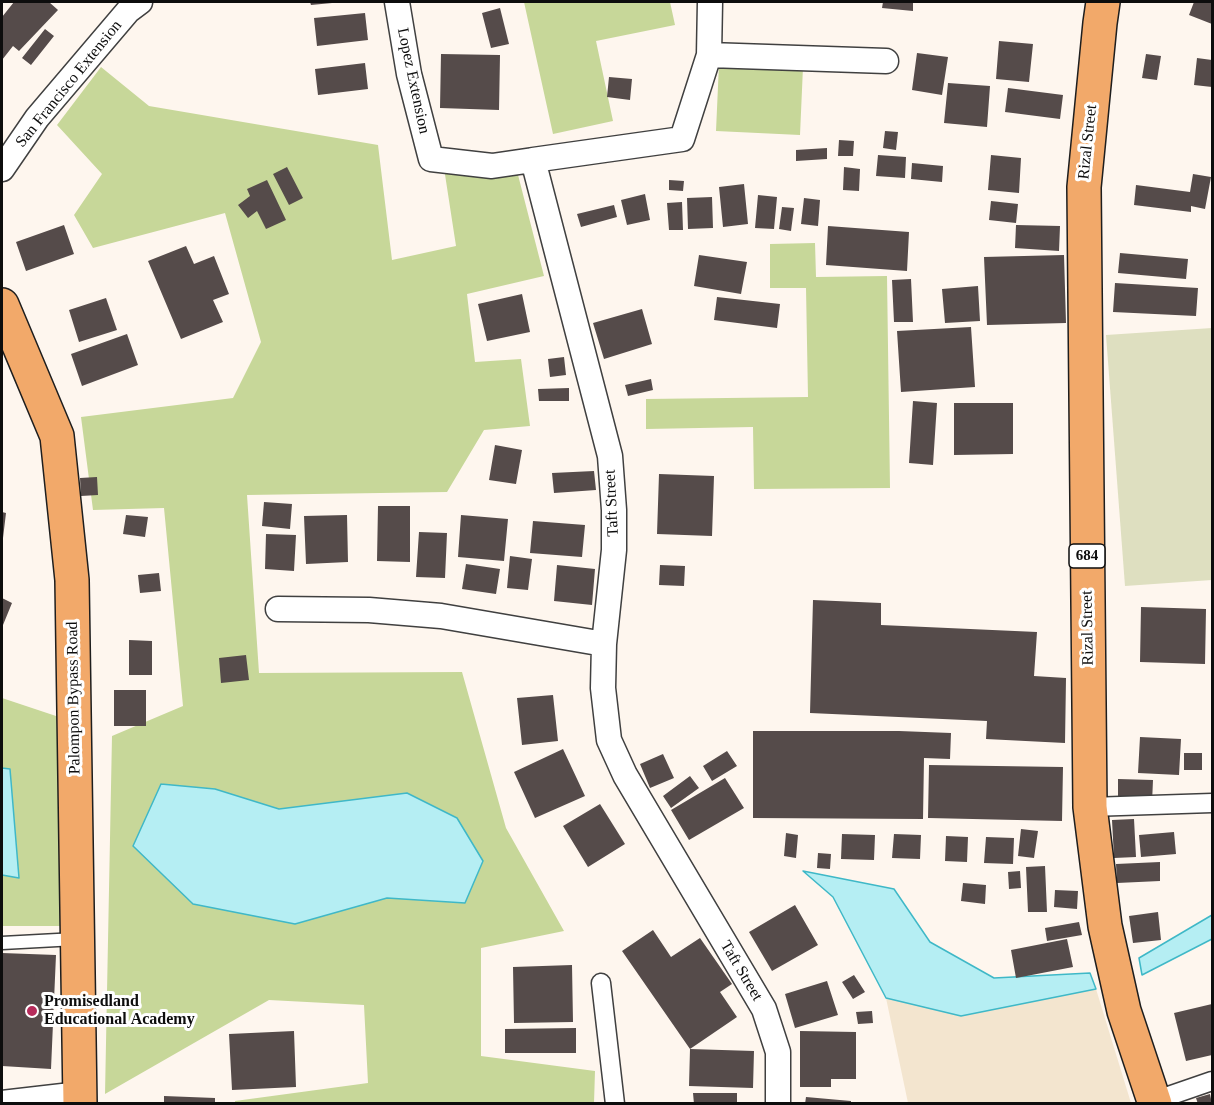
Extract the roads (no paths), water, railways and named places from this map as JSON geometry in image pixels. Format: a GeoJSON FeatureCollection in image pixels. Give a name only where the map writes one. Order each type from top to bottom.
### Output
{"type":"FeatureCollection","features":[{"type":"Feature","properties":{"kind":"main road","name":"Rizal Street"},"geometry":{"type":"LineString","coordinates":[[1104,2],[1084,187],[1090,807],[1105,926],[1124,1011],[1155,1102]]}},
{"type":"Feature","properties":{"kind":"main road","name":"Palompon Bypass Road"},"geometry":{"type":"LineString","coordinates":[[2,305],[57,436],[72,580],[80,1099]]}},
{"type":"Feature","properties":{"kind":"street","name":"San Francisco Extension"},"geometry":{"type":"LineString","coordinates":[[2,169],[37,118],[128,11],[140,2]]}},
{"type":"Feature","properties":{"kind":"street","name":"Lopez Extension"},"geometry":{"type":"LineString","coordinates":[[397,2],[409,74],[431,159],[492,166],[533,160]]}},
{"type":"Feature","properties":{"kind":"street"},"geometry":{"type":"LineString","coordinates":[[533,160],[682,139],[709,56],[710,2]]}},
{"type":"Feature","properties":{"kind":"street"},"geometry":{"type":"LineString","coordinates":[[709,56],[886,62]]}},
{"type":"Feature","properties":{"kind":"street","name":"Taft Street"},"geometry":{"type":"LineString","coordinates":[[533,160],[610,456],[614,550],[604,644],[603,688],[609,740],[625,775],[764,1009],[778,1052],[778,1104]]}},
{"type":"Feature","properties":{"kind":"street"},"geometry":{"type":"LineString","coordinates":[[278,609],[369,610],[441,616],[604,644]]}},
{"type":"Feature","properties":{"kind":"street"},"geometry":{"type":"LineString","coordinates":[[1090,807],[1212,803]]}},
{"type":"Feature","properties":{"kind":"street"},"geometry":{"type":"LineString","coordinates":[[601,982],[615,1104]]}},
{"type":"Feature","properties":{"kind":"street"},"geometry":{"type":"LineString","coordinates":[[1155,1102],[1212,1081]]}},
{"type":"Feature","properties":{"kind":"street"},"geometry":{"type":"LineString","coordinates":[[2,1103],[80,1099]]}},
{"type":"Feature","properties":{"kind":"lane"},"geometry":{"type":"LineString","coordinates":[[2,943],[77,938]]}},
{"type":"Feature","properties":{"kind":"water"},"geometry":{"type":"Polygon","coordinates":[[[2,768],[10,769],[19,878],[2,875],[2,768]]]}},
{"type":"Feature","properties":{"kind":"water"},"geometry":{"type":"Polygon","coordinates":[[[161,784],[215,789],[279,809],[407,793],[457,818],[483,861],[465,903],[387,898],[295,924],[193,904],[133,846],[161,784]]]}},
{"type":"Feature","properties":{"kind":"water"},"geometry":{"type":"Polygon","coordinates":[[[803,871],[894,889],[930,942],[994,978],[1090,973],[1096,989],[961,1016],[886,998],[833,897],[803,871]]]}},
{"type":"Feature","properties":{"kind":"water"},"geometry":{"type":"Polygon","coordinates":[[[1212,915],[1212,939],[1142,975],[1139,958],[1212,915]]]}},
{"type":"Feature","properties":{"kind":"place","name":"Promisedland Educational Academy"},"geometry":{"type":"Point","coordinates":[32,1011]}}]}
